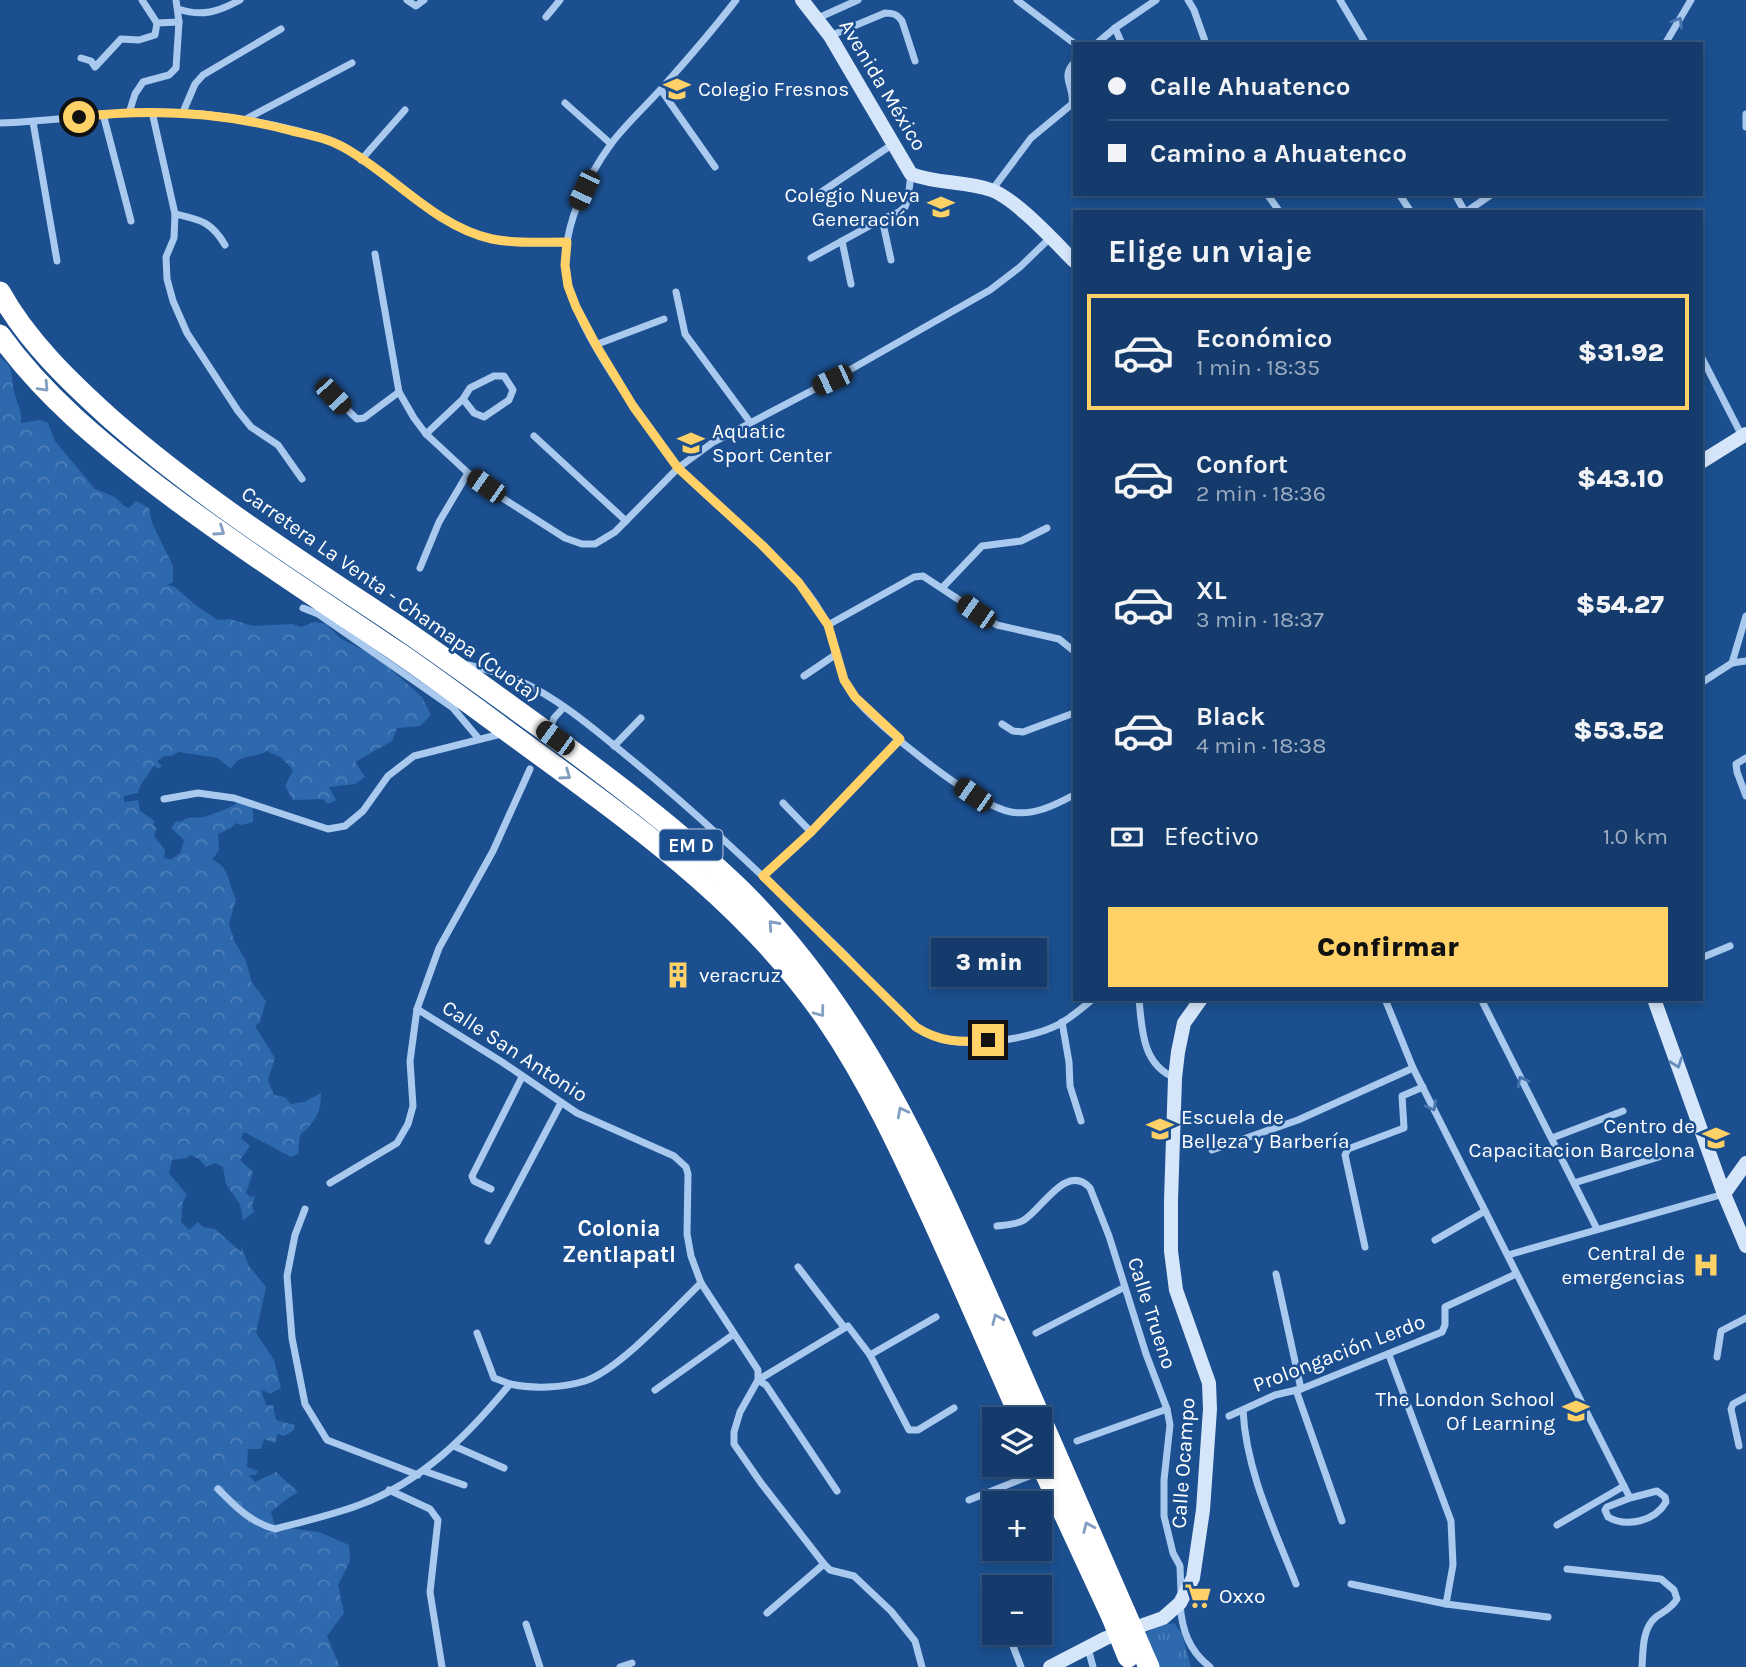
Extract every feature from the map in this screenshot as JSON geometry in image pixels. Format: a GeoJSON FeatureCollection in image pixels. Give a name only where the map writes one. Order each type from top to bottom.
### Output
{"type":"FeatureCollection","features":[{"type":"Feature","properties":{"kind":"highway","name":"Carretera La Venta - Chamapa (Cuota)"},"geometry":{"type":"LineString","coordinates":[[0,292],[36,343],[81,392],[140,444],[297,559],[445,658],[666,822],[768,919],[829,994],[887,1084],[919,1146],[954,1217],[1138,1660]]}},
{"type":"Feature","properties":{"kind":"highway","name":"Carretera La Venta - Chamapa (Cuota)"},"geometry":{"type":"LineString","coordinates":[[0,335],[59,404],[127,462],[201,518],[403,656],[611,806],[692,872],[754,932],[825,1018],[863,1076],[900,1148],[1016,1407]]}},
{"type":"Feature","properties":{"kind":"highway","name":"Carretera La Venta - Chamapa (Cuota)"},"geometry":{"type":"LineString","coordinates":[[1043,1477],[1118,1615]]}},
{"type":"Feature","properties":{"kind":"main road","name":"Avenida México"},"geometry":{"type":"LineString","coordinates":[[804,1],[830,36],[911,174],[924,179],[992,190],[1009,200],[1073,260]]}},
{"type":"Feature","properties":{"kind":"main road"},"geometry":{"type":"LineString","coordinates":[[1703,461],[1744,435]]}},
{"type":"Feature","properties":{"kind":"main road","name":"Calle Ocampo"},"geometry":{"type":"LineString","coordinates":[[1180,1603],[1193,1578],[1196,1564],[1203,1510],[1210,1409],[1209,1382],[1176,1290],[1172,1262],[1175,1078],[1184,1023],[1200,1001]]}},
{"type":"Feature","properties":{"kind":"main road"},"geometry":{"type":"LineString","coordinates":[[1655,1001],[1724,1194],[1746,1246]]}},
{"type":"Feature","properties":{"kind":"main road"},"geometry":{"type":"LineString","coordinates":[[1724,1194],[1746,1163]]}},
{"type":"Feature","properties":{"kind":"main road"},"geometry":{"type":"LineString","coordinates":[[1049,1667],[1106,1638],[1163,1618],[1180,1603]]}},
{"type":"Feature","properties":{"kind":"street"},"geometry":{"type":"LineString","coordinates":[[81,58],[91,61],[95,67],[121,40],[139,40],[155,35],[157,23],[142,0]]}},
{"type":"Feature","properties":{"kind":"street"},"geometry":{"type":"LineString","coordinates":[[129,113],[135,94],[143,82],[169,75],[176,68],[179,22],[176,0]]}},
{"type":"Feature","properties":{"kind":"street"},"geometry":{"type":"LineString","coordinates":[[178,9],[203,14],[220,10],[240,0]]}},
{"type":"Feature","properties":{"kind":"street"},"geometry":{"type":"LineString","coordinates":[[407,0],[416,6],[424,0]]}},
{"type":"Feature","properties":{"kind":"street"},"geometry":{"type":"LineString","coordinates":[[546,17],[560,0]]}},
{"type":"Feature","properties":{"kind":"street"},"geometry":{"type":"LineString","coordinates":[[736,0],[661,90],[611,144],[572,217],[565,265],[568,286],[596,345],[633,406],[678,468],[799,583],[828,625],[844,680],[855,697],[900,739],[949,778],[991,806],[1025,813],[1055,806],[1073,796]]}},
{"type":"Feature","properties":{"kind":"street"},"geometry":{"type":"LineString","coordinates":[[818,19],[858,0]]}},
{"type":"Feature","properties":{"kind":"street"},"geometry":{"type":"LineString","coordinates":[[1017,0],[1073,42]]}},
{"type":"Feature","properties":{"kind":"street"},"geometry":{"type":"LineString","coordinates":[[1098,42],[1156,0]]}},
{"type":"Feature","properties":{"kind":"street"},"geometry":{"type":"LineString","coordinates":[[1188,0],[1205,42]]}},
{"type":"Feature","properties":{"kind":"street"},"geometry":{"type":"LineString","coordinates":[[1340,0],[1365,42]]}},
{"type":"Feature","properties":{"kind":"street"},"geometry":{"type":"LineString","coordinates":[[1666,42],[1691,0]]}},
{"type":"Feature","properties":{"kind":"street"},"geometry":{"type":"LineString","coordinates":[[830,36],[885,13],[892,13],[898,15],[902,21],[915,61]]}},
{"type":"Feature","properties":{"kind":"street"},"geometry":{"type":"LineString","coordinates":[[157,23],[179,22]]}},
{"type":"Feature","properties":{"kind":"street"},"geometry":{"type":"LineString","coordinates":[[1115,28],[1121,42]]}},
{"type":"Feature","properties":{"kind":"street"},"geometry":{"type":"LineString","coordinates":[[183,112],[195,83],[203,75],[281,29]]}},
{"type":"Feature","properties":{"kind":"street"},"geometry":{"type":"LineString","coordinates":[[244,120],[352,63]]}},
{"type":"Feature","properties":{"kind":"street"},"geometry":{"type":"LineString","coordinates":[[992,190],[1025,144],[1072,104],[1073,97],[1067,77],[1073,64]]}},
{"type":"Feature","properties":{"kind":"street"},"geometry":{"type":"LineString","coordinates":[[661,90],[715,167]]}},
{"type":"Feature","properties":{"kind":"street"},"geometry":{"type":"LineString","coordinates":[[565,103],[611,144]]}},
{"type":"Feature","properties":{"kind":"street"},"geometry":{"type":"LineString","coordinates":[[361,160],[405,110]]}},
{"type":"Feature","properties":{"kind":"street"},"geometry":{"type":"LineString","coordinates":[[152,111],[175,214],[174,237],[166,257],[167,279],[173,301],[187,333],[238,411],[251,426],[278,445],[302,479]]}},
{"type":"Feature","properties":{"kind":"street"},"geometry":{"type":"LineString","coordinates":[[0,123],[152,111],[244,120],[331,141],[406,193],[468,231],[494,239],[567,242]]}},
{"type":"Feature","properties":{"kind":"street"},"geometry":{"type":"LineString","coordinates":[[103,114],[131,221]]}},
{"type":"Feature","properties":{"kind":"street"},"geometry":{"type":"LineString","coordinates":[[1746,114],[1746,127]]}},
{"type":"Feature","properties":{"kind":"street"},"geometry":{"type":"LineString","coordinates":[[33,122],[57,261]]}},
{"type":"Feature","properties":{"kind":"street"},"geometry":{"type":"LineString","coordinates":[[814,197],[893,144]]}},
{"type":"Feature","properties":{"kind":"street"},"geometry":{"type":"LineString","coordinates":[[811,258],[905,207],[911,174]]}},
{"type":"Feature","properties":{"kind":"street"},"geometry":{"type":"LineString","coordinates":[[1468,210],[1489,196]]}},
{"type":"Feature","properties":{"kind":"street"},"geometry":{"type":"LineString","coordinates":[[175,214],[204,221],[213,228],[225,245]]}},
{"type":"Feature","properties":{"kind":"street"},"geometry":{"type":"LineString","coordinates":[[882,219],[891,260]]}},
{"type":"Feature","properties":{"kind":"street"},"geometry":{"type":"LineString","coordinates":[[375,254],[399,392],[426,434],[468,473],[565,538],[582,544],[594,544],[605,540],[678,468],[712,443],[832,380],[990,290],[1020,267],[1051,237]]}},
{"type":"Feature","properties":{"kind":"street"},"geometry":{"type":"LineString","coordinates":[[842,241],[851,284]]}},
{"type":"Feature","properties":{"kind":"street"},"geometry":{"type":"LineString","coordinates":[[676,292],[685,334],[750,422]]}},
{"type":"Feature","properties":{"kind":"street"},"geometry":{"type":"LineString","coordinates":[[596,345],[663,319]]}},
{"type":"Feature","properties":{"kind":"street"},"geometry":{"type":"LineString","coordinates":[[1703,360],[1744,435]]}},
{"type":"Feature","properties":{"kind":"street"},"geometry":{"type":"LineString","coordinates":[[426,434],[464,400],[465,393],[470,388],[499,374],[508,380],[513,390],[509,400],[484,417],[474,413],[464,400]]}},
{"type":"Feature","properties":{"kind":"street"},"geometry":{"type":"LineString","coordinates":[[333,396],[358,419],[364,418],[399,392]]}},
{"type":"Feature","properties":{"kind":"street"},"geometry":{"type":"LineString","coordinates":[[534,436],[626,521]]}},
{"type":"Feature","properties":{"kind":"street"},"geometry":{"type":"LineString","coordinates":[[420,568],[439,522],[468,473]]}},
{"type":"Feature","properties":{"kind":"street"},"geometry":{"type":"LineString","coordinates":[[942,588],[982,546],[1021,541],[1047,528]]}},
{"type":"Feature","properties":{"kind":"street"},"geometry":{"type":"LineString","coordinates":[[828,625],[914,577],[929,577],[997,625],[1059,639],[1073,650]]}},
{"type":"Feature","properties":{"kind":"street"},"geometry":{"type":"LineString","coordinates":[[303,608],[318,614],[453,708],[479,740]]}},
{"type":"Feature","properties":{"kind":"street"},"geometry":{"type":"LineString","coordinates":[[1732,663],[1746,616]]}},
{"type":"Feature","properties":{"kind":"street"},"geometry":{"type":"LineString","coordinates":[[804,676],[835,655]]}},
{"type":"Feature","properties":{"kind":"street"},"geometry":{"type":"LineString","coordinates":[[445,658],[519,681],[564,707],[614,746],[678,798],[763,876],[902,1013],[928,1035],[946,1041],[978,1041],[1025,1035],[1062,1022],[1090,1001]]}},
{"type":"Feature","properties":{"kind":"street"},"geometry":{"type":"LineString","coordinates":[[1703,681],[1732,663],[1746,661]]}},
{"type":"Feature","properties":{"kind":"street"},"geometry":{"type":"LineString","coordinates":[[550,728],[554,718],[564,707]]}},
{"type":"Feature","properties":{"kind":"street"},"geometry":{"type":"LineString","coordinates":[[1002,724],[1013,731],[1023,732],[1073,713]]}},
{"type":"Feature","properties":{"kind":"street"},"geometry":{"type":"LineString","coordinates":[[541,724],[554,718]]}},
{"type":"Feature","properties":{"kind":"street"},"geometry":{"type":"LineString","coordinates":[[614,746],[641,718]]}},
{"type":"Feature","properties":{"kind":"street"},"geometry":{"type":"LineString","coordinates":[[164,799],[198,793],[234,797],[328,829],[345,826],[363,811],[388,776],[414,756],[501,734]]}},
{"type":"Feature","properties":{"kind":"street"},"geometry":{"type":"LineString","coordinates":[[763,876],[811,832],[900,739]]}},
{"type":"Feature","properties":{"kind":"street"},"geometry":{"type":"LineString","coordinates":[[1746,758],[1737,764],[1737,772],[1746,796]]}},
{"type":"Feature","properties":{"kind":"street"},"geometry":{"type":"LineString","coordinates":[[330,1183],[397,1143],[408,1124],[413,1106],[410,1061],[417,1009],[439,948],[493,851],[530,769]]}},
{"type":"Feature","properties":{"kind":"street"},"geometry":{"type":"LineString","coordinates":[[783,803],[811,832]]}},
{"type":"Feature","properties":{"kind":"street"},"geometry":{"type":"LineString","coordinates":[[1703,957],[1730,946]]}},
{"type":"Feature","properties":{"kind":"street"},"geometry":{"type":"LineString","coordinates":[[1139,1001],[1143,1040],[1152,1060],[1162,1073],[1175,1078]]}},
{"type":"Feature","properties":{"kind":"street"},"geometry":{"type":"LineString","coordinates":[[1386,1001],[1413,1068],[1630,1498]]}},
{"type":"Feature","properties":{"kind":"street"},"geometry":{"type":"LineString","coordinates":[[1482,1001],[1597,1229]]}},
{"type":"Feature","properties":{"kind":"street","name":"Calle San Antonio"},"geometry":{"type":"LineString","coordinates":[[417,1009],[577,1113],[674,1156],[685,1167],[689,1180],[687,1234],[691,1256],[701,1283],[754,1362],[758,1370],[758,1380],[766,1385],[837,1491]]}},
{"type":"Feature","properties":{"kind":"street"},"geometry":{"type":"LineString","coordinates":[[1062,1022],[1070,1086],[1081,1121]]}},
{"type":"Feature","properties":{"kind":"street"},"geometry":{"type":"LineString","coordinates":[[1212,1150],[1298,1120],[1413,1068]]}},
{"type":"Feature","properties":{"kind":"street"},"geometry":{"type":"LineString","coordinates":[[491,1189],[474,1181],[471,1176],[522,1077]]}},
{"type":"Feature","properties":{"kind":"street"},"geometry":{"type":"LineString","coordinates":[[1365,1247],[1345,1155],[1353,1146],[1404,1128],[1402,1096],[1423,1087]]}},
{"type":"Feature","properties":{"kind":"street"},"geometry":{"type":"LineString","coordinates":[[488,1241],[561,1103]]}},
{"type":"Feature","properties":{"kind":"street"},"geometry":{"type":"LineString","coordinates":[[1552,1138],[1623,1111]]}},
{"type":"Feature","properties":{"kind":"street"},"geometry":{"type":"LineString","coordinates":[[1574,1183],[1659,1157]]}},
{"type":"Feature","properties":{"kind":"street","name":"Calle Trueno"},"geometry":{"type":"LineString","coordinates":[[997,1226],[1017,1224],[1024,1220],[1062,1184],[1078,1180],[1085,1182],[1094,1195],[1123,1288],[1167,1409],[1170,1425],[1164,1480],[1164,1516],[1168,1536],[1180,1566],[1181,1620],[1189,1644],[1197,1657],[1210,1667]]}},
{"type":"Feature","properties":{"kind":"street"},"geometry":{"type":"LineString","coordinates":[[1507,1255],[1724,1194]]}},
{"type":"Feature","properties":{"kind":"street"},"geometry":{"type":"LineString","coordinates":[[305,1209],[295,1235],[287,1276],[292,1338],[305,1404],[327,1440],[464,1485]]}},
{"type":"Feature","properties":{"kind":"street"},"geometry":{"type":"LineString","coordinates":[[1434,1240],[1485,1211]]}},
{"type":"Feature","properties":{"kind":"street"},"geometry":{"type":"LineString","coordinates":[[798,1267],[844,1327]]}},
{"type":"Feature","properties":{"kind":"street","name":"Prolongación Lerdo"},"geometry":{"type":"LineString","coordinates":[[1229,1416],[1275,1395],[1299,1389],[1442,1332],[1446,1325],[1444,1311],[1450,1304],[1516,1274]]}},
{"type":"Feature","properties":{"kind":"street"},"geometry":{"type":"LineString","coordinates":[[1276,1275],[1299,1389],[1342,1521]]}},
{"type":"Feature","properties":{"kind":"street"},"geometry":{"type":"LineString","coordinates":[[477,1333],[491,1374],[499,1381],[540,1387],[586,1381],[627,1353],[701,1283]]}},
{"type":"Feature","properties":{"kind":"street"},"geometry":{"type":"LineString","coordinates":[[1036,1333],[1123,1288]]}},
{"type":"Feature","properties":{"kind":"street"},"geometry":{"type":"LineString","coordinates":[[870,1355],[936,1317]]}},
{"type":"Feature","properties":{"kind":"street"},"geometry":{"type":"LineString","coordinates":[[1717,1357],[1721,1331],[1746,1318]]}},
{"type":"Feature","properties":{"kind":"street"},"geometry":{"type":"LineString","coordinates":[[922,1667],[915,1642],[891,1611],[854,1576],[830,1570],[824,1564],[734,1444],[734,1432],[740,1412],[758,1380],[844,1327],[851,1328],[870,1355],[909,1430],[918,1430],[954,1408]]}},
{"type":"Feature","properties":{"kind":"street"},"geometry":{"type":"LineString","coordinates":[[655,1390],[734,1334]]}},
{"type":"Feature","properties":{"kind":"street"},"geometry":{"type":"LineString","coordinates":[[1389,1355],[1451,1521],[1453,1565],[1446,1604]]}},
{"type":"Feature","properties":{"kind":"street"},"geometry":{"type":"LineString","coordinates":[[218,1489],[242,1514],[262,1526],[275,1529],[359,1505],[421,1473],[454,1446],[510,1384]]}},
{"type":"Feature","properties":{"kind":"street"},"geometry":{"type":"LineString","coordinates":[[1739,1446],[1731,1409],[1733,1404],[1746,1397]]}},
{"type":"Feature","properties":{"kind":"street"},"geometry":{"type":"LineString","coordinates":[[1077,1441],[1167,1409]]}},
{"type":"Feature","properties":{"kind":"street"},"geometry":{"type":"LineString","coordinates":[[1243,1410],[1245,1440],[1267,1511],[1296,1584]]}},
{"type":"Feature","properties":{"kind":"street"},"geometry":{"type":"LineString","coordinates":[[454,1446],[504,1468]]}},
{"type":"Feature","properties":{"kind":"street"},"geometry":{"type":"LineString","coordinates":[[969,1500],[1017,1477]]}},
{"type":"Feature","properties":{"kind":"street"},"geometry":{"type":"LineString","coordinates":[[1557,1525],[1624,1486]]}},
{"type":"Feature","properties":{"kind":"street"},"geometry":{"type":"LineString","coordinates":[[389,1490],[430,1508],[438,1520],[430,1591],[442,1667]]}},
{"type":"Feature","properties":{"kind":"street"},"geometry":{"type":"LineString","coordinates":[[1657,1491],[1665,1497],[1666,1502],[1644,1520],[1624,1522],[1608,1517],[1605,1510],[1608,1507],[1630,1498],[1657,1491]]}},
{"type":"Feature","properties":{"kind":"street"},"geometry":{"type":"LineString","coordinates":[[767,1613],[824,1564]]}},
{"type":"Feature","properties":{"kind":"street"},"geometry":{"type":"LineString","coordinates":[[1567,1569],[1661,1579],[1674,1590],[1677,1599],[1674,1605],[1650,1623],[1644,1642],[1642,1667]]}},
{"type":"Feature","properties":{"kind":"street"},"geometry":{"type":"LineString","coordinates":[[1351,1584],[1446,1604],[1548,1617]]}},
{"type":"Feature","properties":{"kind":"street"},"geometry":{"type":"LineString","coordinates":[[526,1624],[540,1667]]}},
{"type":"Feature","properties":{"kind":"street"},"geometry":{"type":"LineString","coordinates":[[1013,1645],[1021,1667]]}},
{"type":"Feature","properties":{"kind":"street"},"geometry":{"type":"LineString","coordinates":[[1088,1648],[1093,1667]]}},
{"type":"Feature","properties":{"kind":"street"},"geometry":{"type":"LineString","coordinates":[[620,1667],[632,1663]]}},
{"type":"Feature","properties":{"kind":"green space"},"geometry":{"type":"Polygon","coordinates":[[[0,358],[10,370],[21,423],[40,420],[48,423],[55,441],[95,489],[115,497],[129,508],[136,501],[149,508],[152,523],[173,566],[173,582],[167,585],[175,587],[218,620],[230,619],[254,626],[292,624],[301,627],[315,622],[326,624],[340,638],[361,649],[365,646],[422,697],[431,715],[420,726],[397,728],[392,741],[355,762],[365,777],[355,784],[329,787],[336,800],[328,804],[323,799],[293,800],[285,786],[293,770],[282,758],[267,751],[242,758],[231,769],[218,758],[179,752],[165,756],[157,761],[162,766],[158,769],[154,765],[138,793],[124,796],[124,802],[138,800],[140,811],[155,821],[153,825],[157,828],[154,836],[165,850],[164,858],[172,859],[180,853],[184,840],[171,828],[176,821],[214,814],[235,805],[237,799],[253,807],[253,822],[241,825],[236,823],[218,834],[219,850],[212,860],[222,867],[228,876],[236,899],[229,924],[234,940],[246,961],[252,983],[266,1001],[260,1022],[255,1026],[275,1058],[268,1080],[274,1095],[285,1097],[291,1104],[304,1102],[321,1093],[320,1106],[313,1121],[300,1135],[298,1154],[291,1157],[244,1132],[241,1138],[250,1146],[240,1160],[253,1172],[246,1193],[250,1197],[255,1196],[252,1205],[254,1212],[243,1220],[240,1204],[226,1184],[223,1167],[215,1163],[206,1167],[199,1159],[190,1155],[172,1160],[169,1173],[187,1195],[183,1202],[181,1222],[189,1230],[198,1222],[203,1227],[215,1229],[241,1252],[241,1246],[249,1266],[266,1287],[256,1333],[274,1360],[281,1388],[270,1394],[261,1389],[266,1405],[273,1405],[276,1420],[294,1425],[294,1430],[284,1436],[278,1434],[275,1443],[264,1439],[261,1449],[248,1449],[247,1467],[258,1471],[256,1475],[249,1475],[255,1482],[276,1472],[298,1492],[271,1512],[274,1523],[288,1528],[319,1532],[349,1545],[350,1561],[338,1585],[344,1613],[327,1636],[340,1667],[0,1667],[0,358]]]}},
{"type":"Feature","properties":{"kind":"green space"},"geometry":{"type":"Polygon","coordinates":[[[1174,1623],[1182,1634],[1191,1667],[1155,1667],[1142,1635],[1161,1625],[1174,1623]]]}},
{"type":"Feature","properties":{"kind":"place","name":"Colegio Fresnos"},"geometry":{"type":"Point","coordinates":[677,89]}},
{"type":"Feature","properties":{"kind":"place","name":"Colegio Nueva Generación"},"geometry":{"type":"Point","coordinates":[941,207]}},
{"type":"Feature","properties":{"kind":"place","name":"Aquatic Sport Center"},"geometry":{"type":"Point","coordinates":[691,443]}},
{"type":"Feature","properties":{"kind":"place","name":"veracruz"},"geometry":{"type":"Point","coordinates":[678,975]}},
{"type":"Feature","properties":{"kind":"place","name":"Escuela de Belleza y Barbería"},"geometry":{"type":"Point","coordinates":[1160,1129]}},
{"type":"Feature","properties":{"kind":"place","name":"Centro de Capacitacion Barcelona"},"geometry":{"type":"Point","coordinates":[1716,1138]}},
{"type":"Feature","properties":{"kind":"place","name":"Central de emergencias"},"geometry":{"type":"Point","coordinates":[1706,1265]}},
{"type":"Feature","properties":{"kind":"place","name":"The London School Of Learning"},"geometry":{"type":"Point","coordinates":[1576,1411]}},
{"type":"Feature","properties":{"kind":"place","name":"Oxxo"},"geometry":{"type":"Point","coordinates":[1198,1596]}},
{"type":"Feature","properties":{"kind":"district","name":"Colonia Zentlapatl"},"geometry":{"type":"Point","coordinates":[619,1241]}},
{"type":"Feature","properties":{"kind":"route"},"geometry":{"type":"LineString","coordinates":[[79,117],[152,111],[211,114],[331,141],[345,148],[406,193],[468,231],[494,239],[567,242],[565,265],[568,286],[576,307],[633,406],[678,468],[799,583],[828,625],[844,680],[855,697],[900,739],[811,832],[763,876],[916,1027],[928,1035],[946,1041],[988,1040]]}}]}
